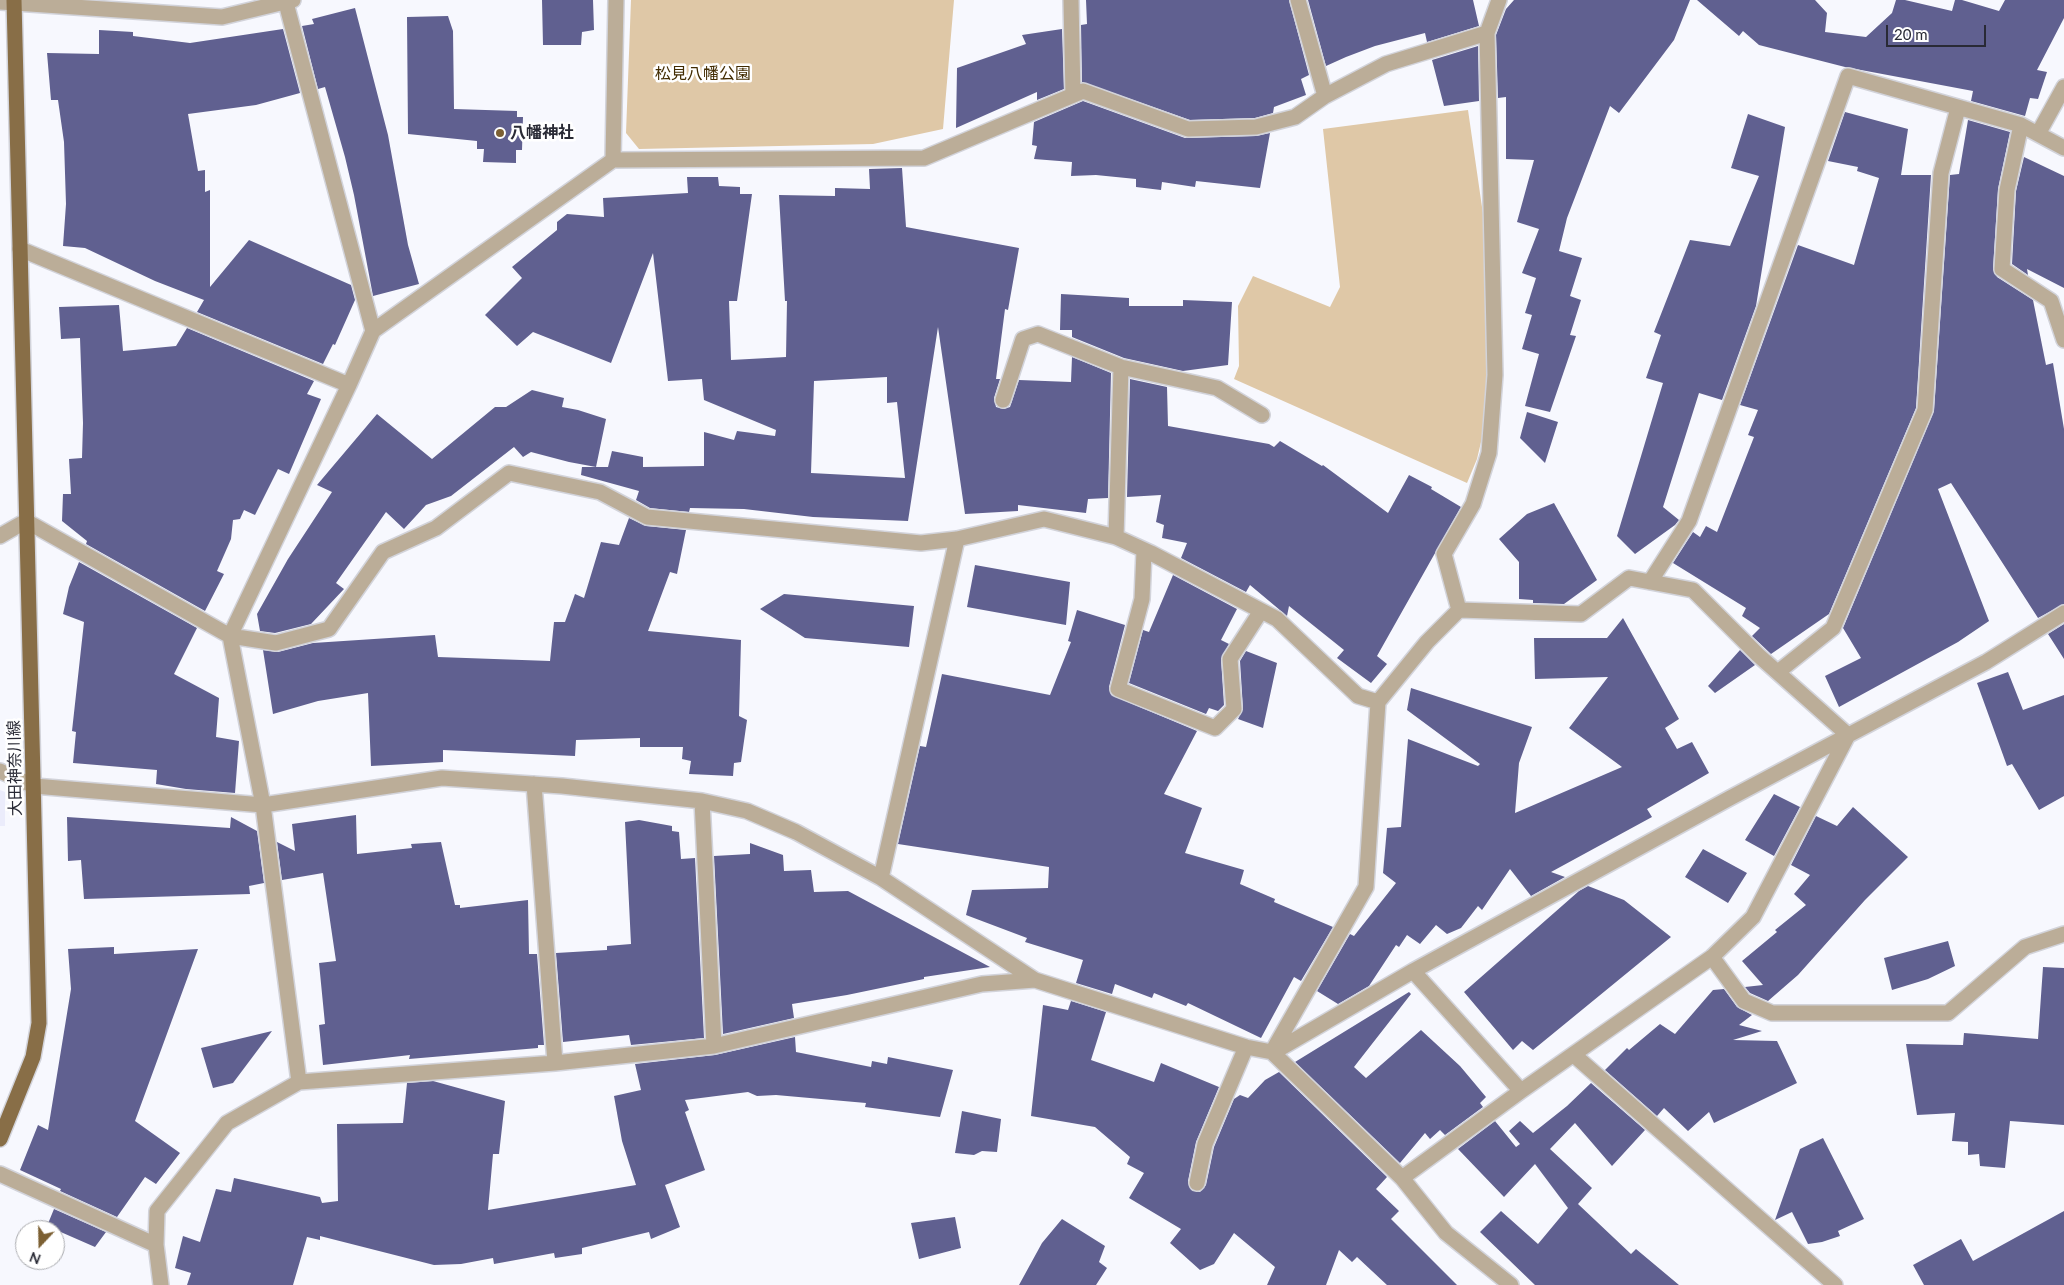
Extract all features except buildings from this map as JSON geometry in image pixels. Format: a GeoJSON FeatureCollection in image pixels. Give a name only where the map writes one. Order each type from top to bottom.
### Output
{"type":"FeatureCollection","features":[{"type":"Feature","properties":{"kind":"main road","name":"大田神奈川線"},"geometry":{"type":"LineString","coordinates":[[0,1139],[33,1057],[39,1023],[20,249],[9,2]]}},
{"type":"Feature","properties":{"kind":"street"},"geometry":{"type":"LineString","coordinates":[[613,160],[616,0]]}},
{"type":"Feature","properties":{"kind":"street"},"geometry":{"type":"LineString","coordinates":[[1071,0],[1073,94]]}},
{"type":"Feature","properties":{"kind":"street"},"geometry":{"type":"LineString","coordinates":[[1298,0],[1325,96]]}},
{"type":"Feature","properties":{"kind":"street"},"geometry":{"type":"LineString","coordinates":[[1459,610],[1444,554],[1473,504],[1489,453],[1495,375],[1487,33],[1499,0]]}},
{"type":"Feature","properties":{"kind":"street"},"geometry":{"type":"LineString","coordinates":[[9,2],[222,17],[290,2],[373,331]]}},
{"type":"Feature","properties":{"kind":"street"},"geometry":{"type":"LineString","coordinates":[[299,1082],[263,805],[230,636],[373,331],[613,160],[924,158],[1082,90],[1188,129],[1256,127],[1295,117],[1325,96],[1386,64],[1487,33]]}},
{"type":"Feature","properties":{"kind":"street"},"geometry":{"type":"LineString","coordinates":[[1650,582],[1689,521],[1848,76],[2022,125],[2064,148]]}},
{"type":"Feature","properties":{"kind":"street"},"geometry":{"type":"LineString","coordinates":[[2038,134],[2064,86]]}},
{"type":"Feature","properties":{"kind":"street"},"geometry":{"type":"LineString","coordinates":[[1778,672],[1833,628],[1925,410],[1941,173],[1958,108]]}},
{"type":"Feature","properties":{"kind":"street"},"geometry":{"type":"LineString","coordinates":[[2022,125],[2008,190],[2002,269],[2051,301],[2064,340]]}},
{"type":"Feature","properties":{"kind":"street"},"geometry":{"type":"LineString","coordinates":[[20,249],[349,385]]}},
{"type":"Feature","properties":{"kind":"street"},"geometry":{"type":"LineString","coordinates":[[1003,400],[1023,339],[1038,334],[1121,367],[1217,388],[1262,415]]}},
{"type":"Feature","properties":{"kind":"street"},"geometry":{"type":"LineString","coordinates":[[1116,537],[1121,367]]}},
{"type":"Feature","properties":{"kind":"street"},"geometry":{"type":"LineString","coordinates":[[0,536],[26,522],[230,636],[276,643],[329,629],[383,552],[436,528],[509,473],[600,492],[647,518],[921,543],[957,539],[1044,519],[1116,537],[1277,618],[1358,696],[1378,702]]}},
{"type":"Feature","properties":{"kind":"street"},"geometry":{"type":"LineString","coordinates":[[881,878],[957,539]]}},
{"type":"Feature","properties":{"kind":"street"},"geometry":{"type":"LineString","coordinates":[[1144,551],[1142,599],[1118,689],[1215,728],[1234,709],[1230,659],[1261,611]]}},
{"type":"Feature","properties":{"kind":"street"},"geometry":{"type":"LineString","coordinates":[[1272,1052],[1366,887],[1378,702],[1426,642],[1459,610],[1581,614],[1629,578],[1693,590],[1778,672],[1848,735]]}},
{"type":"Feature","properties":{"kind":"street"},"geometry":{"type":"LineString","coordinates":[[1272,1052],[1413,971],[1986,662],[2064,613]]}},
{"type":"Feature","properties":{"kind":"street"},"geometry":{"type":"LineString","coordinates":[[1402,1178],[1521,1091],[1712,957],[1752,917],[1848,735]]}},
{"type":"Feature","properties":{"kind":"street"},"geometry":{"type":"LineString","coordinates":[[0,771],[34,786],[263,805],[442,778],[534,784],[702,801],[747,811],[796,832],[881,878],[1035,980],[1246,1047],[1272,1052],[1402,1178],[1446,1233],[1511,1285]]}},
{"type":"Feature","properties":{"kind":"street"},"geometry":{"type":"LineString","coordinates":[[534,784],[555,1062]]}},
{"type":"Feature","properties":{"kind":"street"},"geometry":{"type":"LineString","coordinates":[[702,801],[714,1046]]}},
{"type":"Feature","properties":{"kind":"street"},"geometry":{"type":"LineString","coordinates":[[1712,957],[1744,1001],[1772,1013],[1948,1013],[2025,947],[2064,934]]}},
{"type":"Feature","properties":{"kind":"street"},"geometry":{"type":"LineString","coordinates":[[1413,971],[1521,1091]]}},
{"type":"Feature","properties":{"kind":"street"},"geometry":{"type":"LineString","coordinates":[[161,1285],[156,1246],[157,1211],[227,1124],[299,1082],[555,1062],[714,1046],[982,984],[1035,980]]}},
{"type":"Feature","properties":{"kind":"street"},"geometry":{"type":"LineString","coordinates":[[1197,1183],[1205,1144],[1246,1047]]}},
{"type":"Feature","properties":{"kind":"street"},"geometry":{"type":"LineString","coordinates":[[1574,1054],[1835,1285]]}},
{"type":"Feature","properties":{"kind":"street"},"geometry":{"type":"LineString","coordinates":[[0,1174],[156,1246]]}},
{"type":"Feature","properties":{"kind":"shaded area"},"geometry":{"type":"Polygon","coordinates":[[[0,790],[5,792],[5,826],[0,826],[0,790]]]}},
{"type":"Feature","properties":{"kind":"green space","name":"松見八幡公園"},"geometry":{"type":"Polygon","coordinates":[[[631,0],[954,0],[943,129],[873,144],[639,149],[626,133],[631,0]]]}},
{"type":"Feature","properties":{"kind":"green space"},"geometry":{"type":"Polygon","coordinates":[[[1468,110],[1483,214],[1488,343],[1485,425],[1477,459],[1467,483],[1234,379],[1239,366],[1238,306],[1253,276],[1330,307],[1340,287],[1323,129],[1468,110]]]}},
{"type":"Feature","properties":{"kind":"place","name":"八幡神社"},"geometry":{"type":"Point","coordinates":[500,133]}}]}
